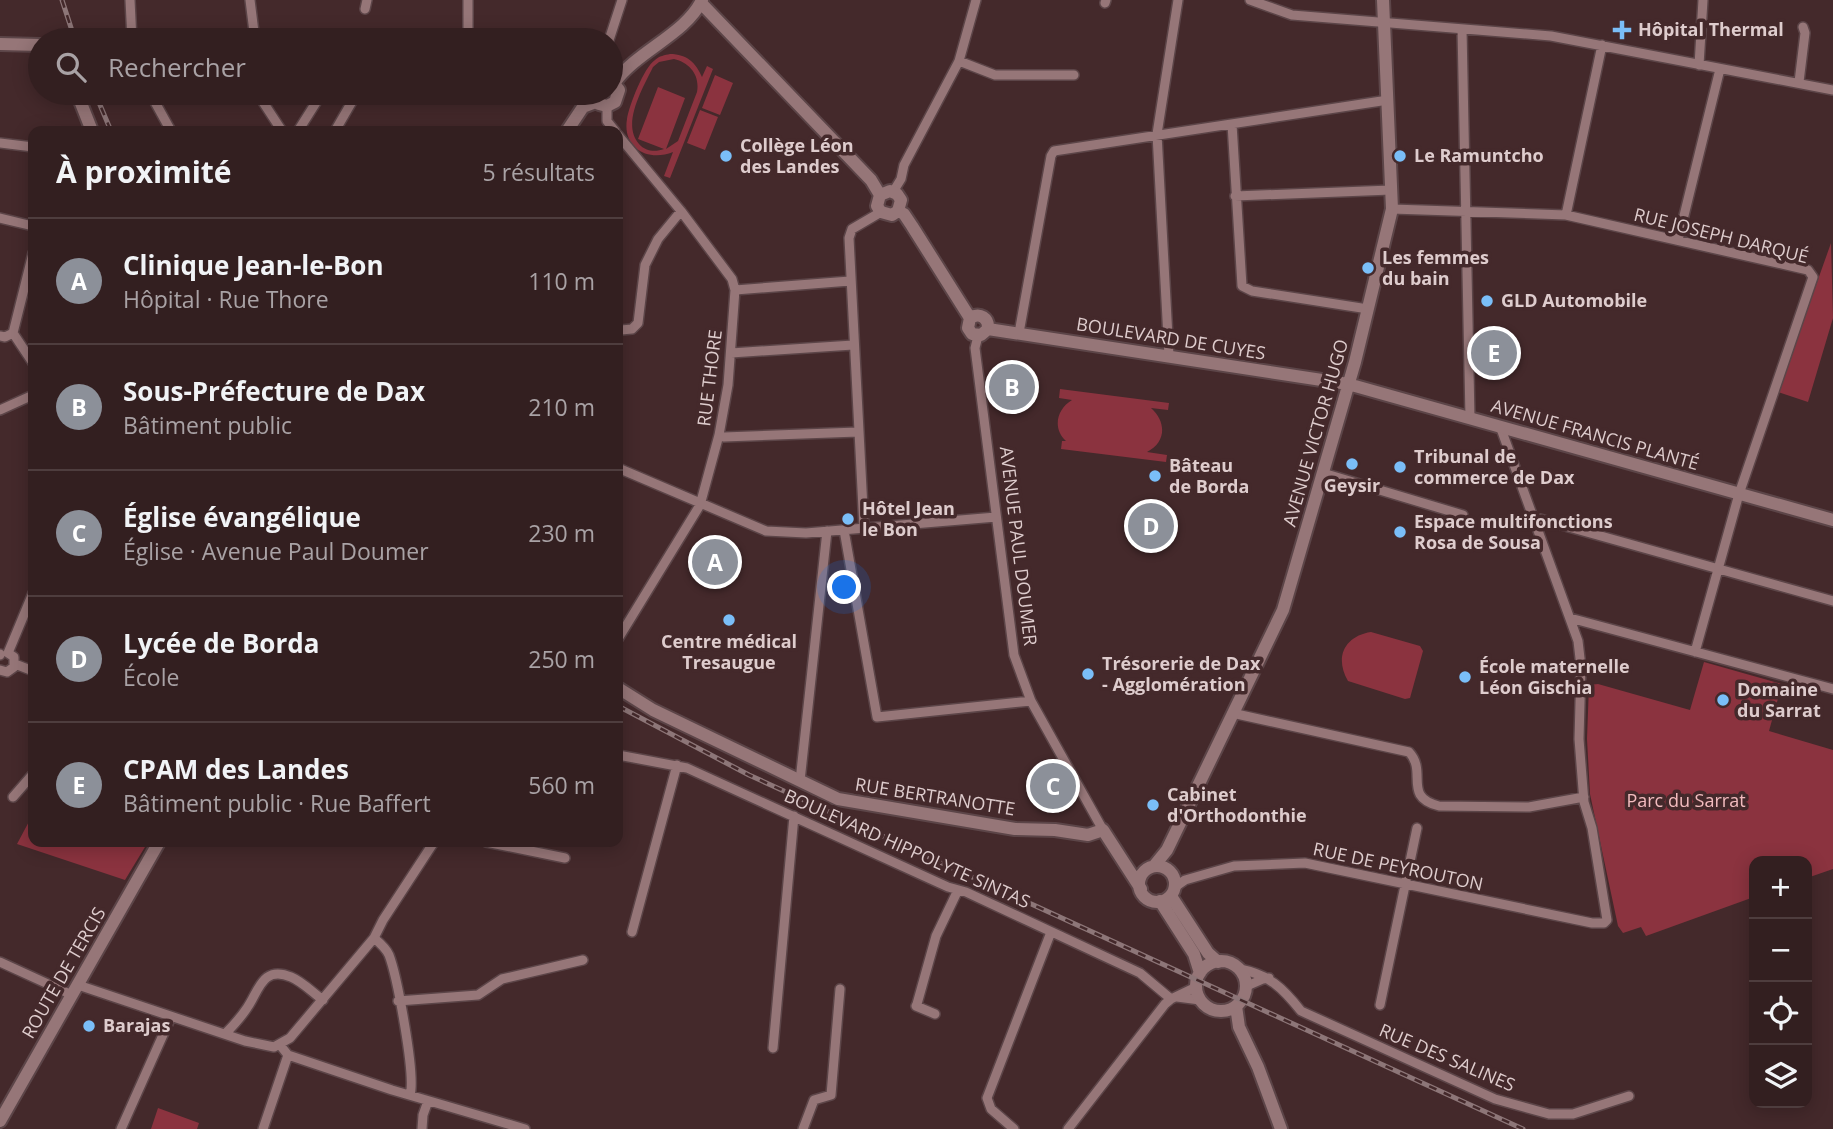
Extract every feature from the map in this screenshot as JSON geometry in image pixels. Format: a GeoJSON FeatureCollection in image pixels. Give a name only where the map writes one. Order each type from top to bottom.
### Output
{"type":"FeatureCollection","features":[{"type":"Feature","properties":{"kind":"street"},"geometry":{"type":"LineString","coordinates":[[131,0],[132,28]]}},
{"type":"Feature","properties":{"kind":"street"},"geometry":{"type":"LineString","coordinates":[[250,0],[254,28]]}},
{"type":"Feature","properties":{"kind":"street"},"geometry":{"type":"LineString","coordinates":[[468,0],[468,28]]}},
{"type":"Feature","properties":{"kind":"street"},"geometry":{"type":"LineString","coordinates":[[613,28],[622,0]]}},
{"type":"Feature","properties":{"kind":"street"},"geometry":{"type":"LineString","coordinates":[[623,72],[675,30],[702,2],[871,180],[887,193],[901,200],[898,211],[892,215],[881,212],[877,206],[887,193],[901,179],[904,165],[960,61],[976,0]]}},
{"type":"Feature","properties":{"kind":"street"},"geometry":{"type":"LineString","coordinates":[[1169,356],[1157,134],[1178,0]]}},
{"type":"Feature","properties":{"kind":"street"},"geometry":{"type":"LineString","coordinates":[[1250,0],[1292,15],[1551,36],[1833,90]]}},
{"type":"Feature","properties":{"kind":"street","name":"AVENUE VICTOR HUGO"},"geometry":{"type":"LineString","coordinates":[[1149,869],[1167,850],[1283,610],[1348,384],[1392,209],[1383,0]]}},
{"type":"Feature","properties":{"kind":"street"},"geometry":{"type":"LineString","coordinates":[[1699,65],[1703,0]]}},
{"type":"Feature","properties":{"kind":"street"},"geometry":{"type":"LineString","coordinates":[[1798,82],[1805,33],[1803,27]]}},
{"type":"Feature","properties":{"kind":"street"},"geometry":{"type":"LineString","coordinates":[[1462,29],[1470,418]]}},
{"type":"Feature","properties":{"kind":"street"},"geometry":{"type":"LineString","coordinates":[[0,44],[28,45]]}},
{"type":"Feature","properties":{"kind":"street"},"geometry":{"type":"LineString","coordinates":[[1566,215],[1602,46]]}},
{"type":"Feature","properties":{"kind":"street"},"geometry":{"type":"LineString","coordinates":[[960,61],[995,75],[1074,75]]}},
{"type":"Feature","properties":{"kind":"street"},"geometry":{"type":"LineString","coordinates":[[1678,240],[1720,69]]}},
{"type":"Feature","properties":{"kind":"street"},"geometry":{"type":"LineString","coordinates":[[1019,333],[1052,153],[1157,134],[1388,100]]}},
{"type":"Feature","properties":{"kind":"street"},"geometry":{"type":"LineString","coordinates":[[82,105],[90,126]]}},
{"type":"Feature","properties":{"kind":"street"},"geometry":{"type":"LineString","coordinates":[[157,105],[168,126]]}},
{"type":"Feature","properties":{"kind":"street"},"geometry":{"type":"LineString","coordinates":[[264,105],[279,126]]}},
{"type":"Feature","properties":{"kind":"street"},"geometry":{"type":"LineString","coordinates":[[301,126],[314,105]]}},
{"type":"Feature","properties":{"kind":"street"},"geometry":{"type":"LineString","coordinates":[[338,126],[350,105]]}},
{"type":"Feature","properties":{"kind":"street"},"geometry":{"type":"LineString","coordinates":[[570,126],[586,105]]}},
{"type":"Feature","properties":{"kind":"street"},"geometry":{"type":"LineString","coordinates":[[600,105],[611,126]]}},
{"type":"Feature","properties":{"kind":"street"},"geometry":{"type":"LineString","coordinates":[[1232,124],[1241,282],[1245,289],[1368,309]]}},
{"type":"Feature","properties":{"kind":"street"},"geometry":{"type":"LineString","coordinates":[[623,141],[681,211],[732,279],[735,290],[850,281]]}},
{"type":"Feature","properties":{"kind":"street"},"geometry":{"type":"LineString","coordinates":[[0,143],[28,146]]}},
{"type":"Feature","properties":{"kind":"street"},"geometry":{"type":"LineString","coordinates":[[1235,196],[1391,190]]}},
{"type":"Feature","properties":{"kind":"street","name":"RUE JOSEPH DARQUÉ"},"geometry":{"type":"LineString","coordinates":[[1392,209],[1566,215],[1808,270],[1813,278],[1739,494]]}},
{"type":"Feature","properties":{"kind":"street"},"geometry":{"type":"LineString","coordinates":[[623,330],[632,329],[638,323],[645,265],[658,239],[681,211]]}},
{"type":"Feature","properties":{"kind":"street"},"geometry":{"type":"LineString","coordinates":[[898,211],[908,220],[970,318],[976,315],[988,322],[983,332]]}},
{"type":"Feature","properties":{"kind":"street"},"geometry":{"type":"LineString","coordinates":[[864,528],[849,238],[852,229],[881,212]]}},
{"type":"Feature","properties":{"kind":"street"},"geometry":{"type":"LineString","coordinates":[[0,218],[28,225]]}},
{"type":"Feature","properties":{"kind":"street"},"geometry":{"type":"LineString","coordinates":[[28,273],[13,333],[28,356]]}},
{"type":"Feature","properties":{"kind":"street","name":"RUE THORE"},"geometry":{"type":"LineString","coordinates":[[623,631],[700,505],[719,435],[729,384],[735,290]]}},
{"type":"Feature","properties":{"kind":"street","name":"BOULEVARD DE CUYES"},"geometry":{"type":"LineString","coordinates":[[983,332],[1019,333],[1348,384]]}},
{"type":"Feature","properties":{"kind":"street","name":"AVENUE PAUL DOUMER"},"geometry":{"type":"LineString","coordinates":[[983,332],[975,348],[1014,655],[1031,701],[1140,890]]}},
{"type":"Feature","properties":{"kind":"street"},"geometry":{"type":"LineString","coordinates":[[0,336],[13,333]]}},
{"type":"Feature","properties":{"kind":"street"},"geometry":{"type":"LineString","coordinates":[[731,353],[853,345]]}},
{"type":"Feature","properties":{"kind":"street","name":"AVENUE FRANCIS PLANTÉ"},"geometry":{"type":"LineString","coordinates":[[1348,384],[1833,520]]}},
{"type":"Feature","properties":{"kind":"street"},"geometry":{"type":"LineString","coordinates":[[0,410],[28,397]]}},
{"type":"Feature","properties":{"kind":"street"},"geometry":{"type":"LineString","coordinates":[[1232,713],[1409,752],[1416,763],[1418,792],[1421,798],[1439,806],[1529,807],[1584,797],[1579,739],[1581,667],[1578,641],[1500,426]]}},
{"type":"Feature","properties":{"kind":"street"},"geometry":{"type":"LineString","coordinates":[[719,435],[858,432]]}},
{"type":"Feature","properties":{"kind":"street"},"geometry":{"type":"LineString","coordinates":[[623,470],[766,531],[783,533],[844,530],[996,517]]}},
{"type":"Feature","properties":{"kind":"street"},"geometry":{"type":"LineString","coordinates":[[1323,473],[1464,515]]}},
{"type":"Feature","properties":{"kind":"street"},"geometry":{"type":"LineString","coordinates":[[1695,652],[1739,494]]}},
{"type":"Feature","properties":{"kind":"street"},"geometry":{"type":"LineString","coordinates":[[1533,517],[1833,601]]}},
{"type":"Feature","properties":{"kind":"street"},"geometry":{"type":"LineString","coordinates":[[844,530],[877,718],[1031,701]]}},
{"type":"Feature","properties":{"kind":"street"},"geometry":{"type":"LineString","coordinates":[[800,781],[827,531]]}},
{"type":"Feature","properties":{"kind":"street"},"geometry":{"type":"LineString","coordinates":[[0,670],[10,671],[15,664],[14,657],[2,654],[28,603]]}},
{"type":"Feature","properties":{"kind":"street"},"geometry":{"type":"LineString","coordinates":[[1570,618],[1833,689]]}},
{"type":"Feature","properties":{"kind":"street"},"geometry":{"type":"LineString","coordinates":[[15,664],[28,669]]}},
{"type":"Feature","properties":{"kind":"street","name":"RUE BERTRANOTTE"},"geometry":{"type":"LineString","coordinates":[[623,691],[653,710],[847,801],[975,823],[1088,835],[1103,830]]}},
{"type":"Feature","properties":{"kind":"street","name":"BOULEVARD HIPPOLYTE SINTAS"},"geometry":{"type":"LineString","coordinates":[[623,756],[677,765],[719,781],[1140,973],[1173,998]]}},
{"type":"Feature","properties":{"kind":"street"},"geometry":{"type":"LineString","coordinates":[[632,932],[677,765]]}},
{"type":"Feature","properties":{"kind":"street"},"geometry":{"type":"LineString","coordinates":[[13,797],[28,780]]}},
{"type":"Feature","properties":{"kind":"street","name":"RUE DE PEYROUTON"},"geometry":{"type":"LineString","coordinates":[[1172,886],[1234,866],[1305,863],[1592,923],[1604,923],[1608,913],[1584,797]]}},
{"type":"Feature","properties":{"kind":"street"},"geometry":{"type":"LineString","coordinates":[[774,1048],[794,816]]}},
{"type":"Feature","properties":{"kind":"street"},"geometry":{"type":"LineString","coordinates":[[1380,1005],[1417,828]]}},
{"type":"Feature","properties":{"kind":"street","name":"ROUTE DE TERCIS"},"geometry":{"type":"LineString","coordinates":[[0,1121],[156,847]]}},
{"type":"Feature","properties":{"kind":"street"},"geometry":{"type":"LineString","coordinates":[[0,962],[75,990],[264,1046],[280,1045],[290,1038],[374,938],[431,847]]}},
{"type":"Feature","properties":{"kind":"street"},"geometry":{"type":"LineString","coordinates":[[511,847],[565,858]]}},
{"type":"Feature","properties":{"kind":"street"},"geometry":{"type":"LineString","coordinates":[[1167,850],[1172,886],[1200,973]]}},
{"type":"Feature","properties":{"kind":"street","name":"AVENUE PAUL DOUMER"},"geometry":{"type":"LineString","coordinates":[[1124,861],[1149,869],[1161,866],[1172,886]]}},
{"type":"Feature","properties":{"kind":"street"},"geometry":{"type":"LineString","coordinates":[[1149,869],[1140,877],[1140,890],[1148,899],[1172,886]]}},
{"type":"Feature","properties":{"kind":"street"},"geometry":{"type":"LineString","coordinates":[[1172,886],[1208,953],[1218,962]]}},
{"type":"Feature","properties":{"kind":"street"},"geometry":{"type":"LineString","coordinates":[[935,1014],[916,1006],[936,936],[958,890]]}},
{"type":"Feature","properties":{"kind":"street"},"geometry":{"type":"LineString","coordinates":[[1014,1129],[991,1109],[986,1097],[1051,932]]}},
{"type":"Feature","properties":{"kind":"street"},"geometry":{"type":"LineString","coordinates":[[374,938],[388,953],[410,1066],[410,1096]]}},
{"type":"Feature","properties":{"kind":"street"},"geometry":{"type":"LineString","coordinates":[[398,1001],[478,995],[502,979],[583,960]]}},
{"type":"Feature","properties":{"kind":"street"},"geometry":{"type":"LineString","coordinates":[[1200,1000],[1195,987],[1200,973],[1208,964],[1230,962],[1240,969],[1247,986],[1244,996],[1236,1006],[1221,1010]]}},
{"type":"Feature","properties":{"kind":"street","name":"RUE DES SALINES"},"geometry":{"type":"LineString","coordinates":[[1240,969],[1269,978],[1290,996],[1301,1011],[1495,1099],[1549,1114],[1573,1114],[1629,1096]]}},
{"type":"Feature","properties":{"kind":"street"},"geometry":{"type":"LineString","coordinates":[[225,1034],[249,1006],[262,981],[271,976],[292,977],[323,1000]]}},
{"type":"Feature","properties":{"kind":"street"},"geometry":{"type":"LineString","coordinates":[[1247,986],[1269,978]]}},
{"type":"Feature","properties":{"kind":"street"},"geometry":{"type":"LineString","coordinates":[[1068,1129],[1159,1011],[1173,998],[1195,987]]}},
{"type":"Feature","properties":{"kind":"street"},"geometry":{"type":"LineString","coordinates":[[803,1129],[814,1100],[831,1095],[840,989]]}},
{"type":"Feature","properties":{"kind":"street"},"geometry":{"type":"LineString","coordinates":[[1173,998],[1200,1000],[1221,1010],[1239,1027]]}},
{"type":"Feature","properties":{"kind":"street"},"geometry":{"type":"LineString","coordinates":[[1236,1006],[1239,1027],[1258,1067],[1281,1129]]}},
{"type":"Feature","properties":{"kind":"street"},"geometry":{"type":"LineString","coordinates":[[121,1129],[171,1017]]}},
{"type":"Feature","properties":{"kind":"street"},"geometry":{"type":"LineString","coordinates":[[280,1045],[288,1055],[410,1096],[525,1129]]}},
{"type":"Feature","properties":{"kind":"street"},"geometry":{"type":"LineString","coordinates":[[263,1129],[288,1055]]}},
{"type":"Feature","properties":{"kind":"street"},"geometry":{"type":"LineString","coordinates":[[422,1129],[428,1101]]}},
{"type":"Feature","properties":{"kind":"green space"},"geometry":{"type":"Polygon","coordinates":[[[668,54],[676,54],[690,60],[702,77],[707,66],[713,69],[670,178],[664,176],[673,152],[655,155],[639,150],[629,138],[627,129],[628,113],[642,78],[655,60],[668,54]],[[674,59],[659,62],[653,67],[639,95],[632,126],[639,144],[648,150],[664,149],[638,139],[658,87],[685,98],[666,149],[678,141],[697,92],[697,80],[693,71],[674,59]]]}},
{"type":"Feature","properties":{"kind":"green space"},"geometry":{"type":"Polygon","coordinates":[[[715,75],[733,83],[720,115],[702,108],[715,75]]]}},
{"type":"Feature","properties":{"kind":"green space"},"geometry":{"type":"Polygon","coordinates":[[[700,110],[718,117],[705,150],[687,143],[700,110]]]}},
{"type":"Feature","properties":{"kind":"green space"},"geometry":{"type":"Polygon","coordinates":[[[1831,243],[1833,318],[1808,402],[1778,392],[1831,243]]]}},
{"type":"Feature","properties":{"kind":"green space"},"geometry":{"type":"Polygon","coordinates":[[[1060,389],[1169,403],[1168,410],[1151,408],[1160,419],[1162,431],[1158,443],[1147,452],[1167,455],[1166,462],[1061,449],[1062,441],[1066,441],[1059,430],[1058,419],[1063,408],[1072,400],[1059,398],[1060,389]]]}},
{"type":"Feature","properties":{"kind":"green space"},"geometry":{"type":"Polygon","coordinates":[[[1371,632],[1420,646],[1423,651],[1410,698],[1405,699],[1348,681],[1342,664],[1344,649],[1354,638],[1371,632]]]}},
{"type":"Feature","properties":{"kind":"green space","name":"Parc du Sarrat"},"geometry":{"type":"Polygon","coordinates":[[[1704,662],[1782,684],[1769,731],[1833,750],[1833,869],[1812,876],[1812,856],[1749,856],[1749,899],[1646,936],[1641,927],[1623,933],[1618,926],[1590,794],[1587,739],[1589,685],[1598,684],[1690,710],[1704,662]]]}},
{"type":"Feature","properties":{"kind":"green space"},"geometry":{"type":"Polygon","coordinates":[[[28,823],[28,847],[145,847],[125,880],[17,844],[28,823]]]}},
{"type":"Feature","properties":{"kind":"green space"},"geometry":{"type":"Polygon","coordinates":[[[158,1108],[199,1123],[197,1129],[151,1129],[158,1108]]]}},
{"type":"Feature","properties":{"kind":"railway"},"geometry":{"type":"LineString","coordinates":[[62,0],[71,28]]}},
{"type":"Feature","properties":{"kind":"railway"},"geometry":{"type":"LineString","coordinates":[[100,105],[109,126]]}},
{"type":"Feature","properties":{"kind":"railway"},"geometry":{"type":"LineString","coordinates":[[623,709],[749,775],[1523,1129]]}},
{"type":"Feature","properties":{"kind":"place","name":"Hôpital Thermal"},"geometry":{"type":"Point","coordinates":[1622,30]}},
{"type":"Feature","properties":{"kind":"place","name":"Collège Léon des Landes"},"geometry":{"type":"Point","coordinates":[726,156]}},
{"type":"Feature","properties":{"kind":"place","name":"Le Ramuntcho"},"geometry":{"type":"Point","coordinates":[1400,156]}},
{"type":"Feature","properties":{"kind":"place","name":"Les femmes du bain"},"geometry":{"type":"Point","coordinates":[1368,268]}},
{"type":"Feature","properties":{"kind":"place","name":"GLD Automobile"},"geometry":{"type":"Point","coordinates":[1487,301]}},
{"type":"Feature","properties":{"kind":"place","name":"CPAM des Landes"},"geometry":{"type":"Point","coordinates":[1494,353]}},
{"type":"Feature","properties":{"kind":"place","name":"Sous-Préfecture de Dax"},"geometry":{"type":"Point","coordinates":[1012,387]}},
{"type":"Feature","properties":{"kind":"place","name":"Geysir"},"geometry":{"type":"Point","coordinates":[1352,464]}},
{"type":"Feature","properties":{"kind":"place","name":"Tribunal de commerce de Dax"},"geometry":{"type":"Point","coordinates":[1400,467]}},
{"type":"Feature","properties":{"kind":"place","name":"Bâteau de Borda"},"geometry":{"type":"Point","coordinates":[1155,476]}},
{"type":"Feature","properties":{"kind":"place","name":"Hôtel Jean le Bon"},"geometry":{"type":"Point","coordinates":[848,519]}},
{"type":"Feature","properties":{"kind":"place","name":"Lycée de Borda"},"geometry":{"type":"Point","coordinates":[1151,526]}},
{"type":"Feature","properties":{"kind":"place","name":"Espace multifonctions Rosa de Sousa"},"geometry":{"type":"Point","coordinates":[1400,532]}},
{"type":"Feature","properties":{"kind":"place","name":"Clinique Jean-le-Bon"},"geometry":{"type":"Point","coordinates":[715,562]}},
{"type":"Feature","properties":{"kind":"place","name":"Centre médical Tresaugue"},"geometry":{"type":"Point","coordinates":[729,620]}},
{"type":"Feature","properties":{"kind":"place","name":"Trésorerie de Dax - Agglomération"},"geometry":{"type":"Point","coordinates":[1088,674]}},
{"type":"Feature","properties":{"kind":"place","name":"École maternelle Léon Gischia"},"geometry":{"type":"Point","coordinates":[1465,677]}},
{"type":"Feature","properties":{"kind":"place","name":"Domaine du Sarrat"},"geometry":{"type":"Point","coordinates":[1723,700]}},
{"type":"Feature","properties":{"kind":"place","name":"Église évangélique"},"geometry":{"type":"Point","coordinates":[1053,786]}},
{"type":"Feature","properties":{"kind":"place","name":"Cabinet d'Orthodonthie"},"geometry":{"type":"Point","coordinates":[1153,805]}},
{"type":"Feature","properties":{"kind":"place","name":"Barajas"},"geometry":{"type":"Point","coordinates":[89,1026]}}]}
